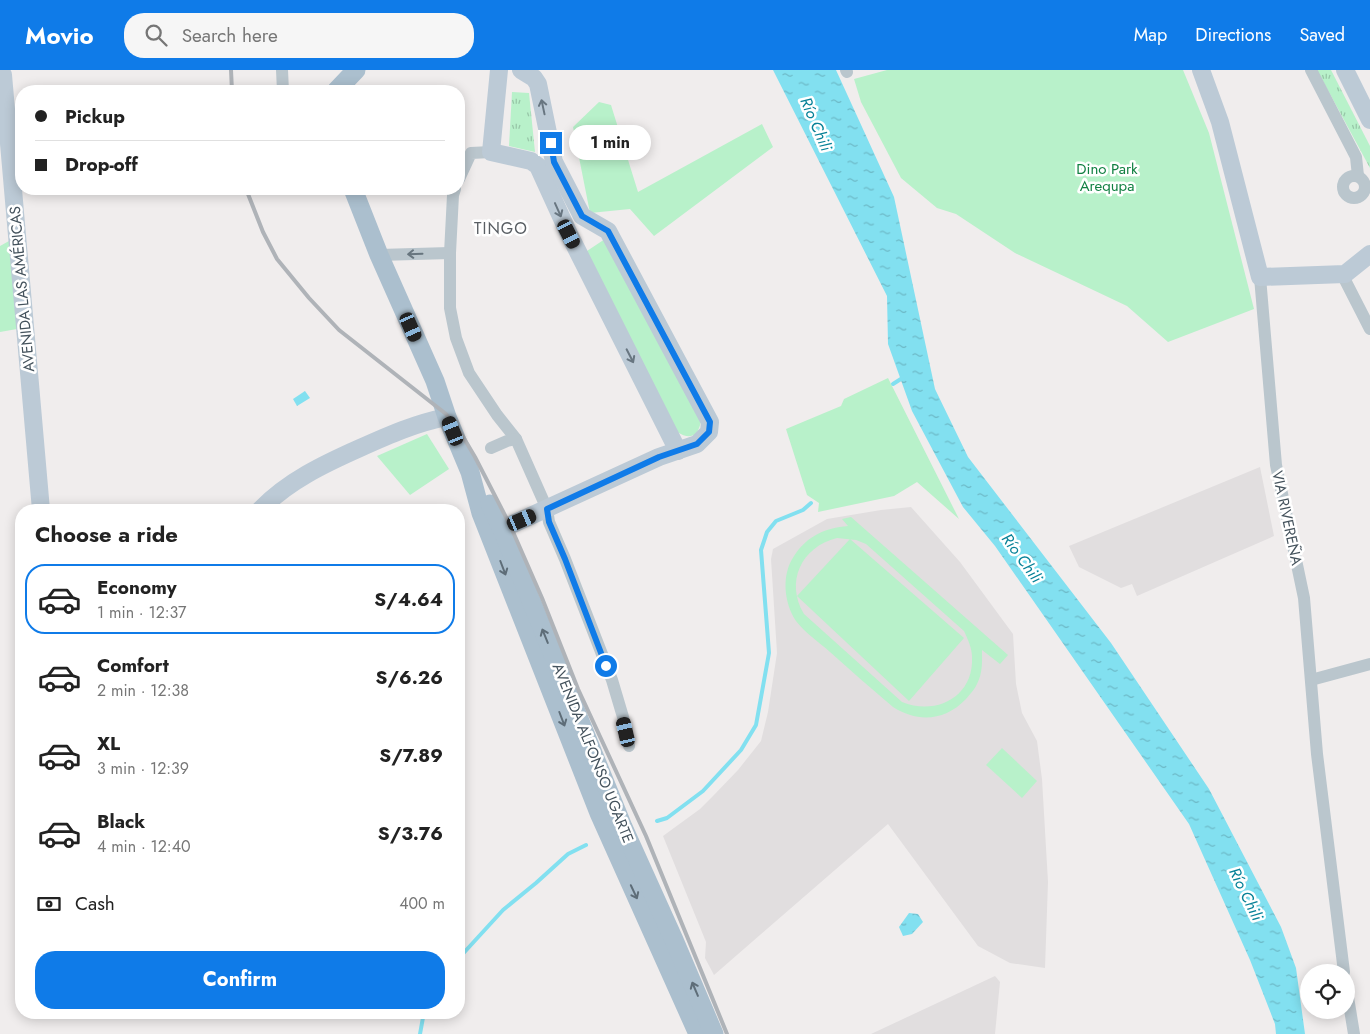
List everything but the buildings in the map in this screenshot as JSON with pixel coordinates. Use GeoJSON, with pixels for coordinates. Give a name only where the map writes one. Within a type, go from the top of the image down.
{"type":"FeatureCollection","features":[{"type":"Feature","properties":{"kind":"main road"},"geometry":{"type":"LineString","coordinates":[[342,85],[356,70]]}},
{"type":"Feature","properties":{"kind":"main road","name":"AVENIDA ALFONSO UGARTE"},"geometry":{"type":"LineString","coordinates":[[355,195],[379,255],[434,381],[470,472],[481,513],[496,531],[698,1034]]}},
{"type":"Feature","properties":{"kind":"main road","name":"AVENIDA ALFONSO UGARTE"},"geometry":{"type":"LineString","coordinates":[[618,837],[678,947],[714,1034]]}},
{"type":"Feature","properties":{"kind":"street","name":"AVENIDA LAS AMÉRICAS"},"geometry":{"type":"LineString","coordinates":[[0,70],[3,75],[40,504]]}},
{"type":"Feature","properties":{"kind":"street"},"geometry":{"type":"LineString","coordinates":[[282,70],[283,85]]}},
{"type":"Feature","properties":{"kind":"street"},"geometry":{"type":"LineString","coordinates":[[490,152],[499,70]]}},
{"type":"Feature","properties":{"kind":"street"},"geometry":{"type":"LineString","coordinates":[[521,70],[534,78],[538,84],[546,164],[569,234],[678,451]]}},
{"type":"Feature","properties":{"kind":"street","name":"VIA RIVEREÑA"},"geometry":{"type":"LineString","coordinates":[[1201,70],[1220,122],[1260,277],[1276,465],[1304,598],[1317,754],[1343,964]]}},
{"type":"Feature","properties":{"kind":"street"},"geometry":{"type":"LineString","coordinates":[[1311,70],[1356,157],[1358,176]]}},
{"type":"Feature","properties":{"kind":"street"},"geometry":{"type":"LineString","coordinates":[[1345,70],[1370,120]]}},
{"type":"Feature","properties":{"kind":"street"},"geometry":{"type":"LineString","coordinates":[[465,166],[471,153],[490,152],[546,164],[582,216],[608,231],[704,402],[710,422],[709,432],[697,444],[659,457],[496,531]]}},
{"type":"Feature","properties":{"kind":"street"},"geometry":{"type":"LineString","coordinates":[[453,195],[450,308],[456,338],[469,372],[496,415],[516,439],[547,509],[549,522],[612,680],[630,746]]}},
{"type":"Feature","properties":{"kind":"street"},"geometry":{"type":"LineString","coordinates":[[569,234],[589,220]]}},
{"type":"Feature","properties":{"kind":"street"},"geometry":{"type":"LineString","coordinates":[[379,255],[450,253]]}},
{"type":"Feature","properties":{"kind":"street"},"geometry":{"type":"LineString","coordinates":[[1260,277],[1345,274],[1370,254]]}},
{"type":"Feature","properties":{"kind":"street"},"geometry":{"type":"LineString","coordinates":[[1345,274],[1345,280],[1370,330]]}},
{"type":"Feature","properties":{"kind":"street"},"geometry":{"type":"LineString","coordinates":[[266,504],[313,469],[406,428],[447,417]]}},
{"type":"Feature","properties":{"kind":"street"},"geometry":{"type":"LineString","coordinates":[[490,448],[516,439]]}},
{"type":"Feature","properties":{"kind":"street"},"geometry":{"type":"LineString","coordinates":[[1311,680],[1370,664]]}},
{"type":"Feature","properties":{"kind":"street"},"geometry":{"type":"LineString","coordinates":[[1352,1019],[1354,1034]]}},
{"type":"Feature","properties":{"kind":"shaded area"},"geometry":{"type":"Polygon","coordinates":[[[1260,467],[1274,536],[1137,596],[1132,584],[1121,588],[1079,567],[1069,546],[1260,467]]]}},
{"type":"Feature","properties":{"kind":"shaded area"},"geometry":{"type":"Polygon","coordinates":[[[911,507],[960,562],[1013,634],[1016,684],[1022,713],[1037,741],[1042,779],[1048,882],[1045,968],[1010,963],[978,946],[888,824],[714,975],[705,958],[706,942],[663,836],[700,809],[738,770],[761,741],[768,712],[777,653],[771,559],[773,549],[827,519],[911,507]]]}},
{"type":"Feature","properties":{"kind":"shaded area"},"geometry":{"type":"Polygon","coordinates":[[[995,976],[1000,982],[995,1034],[871,1034],[995,976]]]}},
{"type":"Feature","properties":{"kind":"green space","name":"Dino Park Arequpa"},"geometry":{"type":"Polygon","coordinates":[[[887,70],[1183,70],[1209,133],[1254,309],[1168,342],[1127,306],[1015,253],[956,214],[937,208],[901,178],[861,102],[854,79],[887,70]]]}},
{"type":"Feature","properties":{"kind":"green space"},"geometry":{"type":"Polygon","coordinates":[[[1317,70],[1331,70],[1370,146],[1370,168],[1317,70]]]}},
{"type":"Feature","properties":{"kind":"green space"},"geometry":{"type":"Polygon","coordinates":[[[512,92],[529,93],[535,152],[509,146],[512,92]]]}},
{"type":"Feature","properties":{"kind":"green space"},"geometry":{"type":"Polygon","coordinates":[[[599,102],[611,105],[638,192],[762,124],[773,147],[654,236],[630,209],[590,213],[573,127],[599,102]]]}},
{"type":"Feature","properties":{"kind":"green space"},"geometry":{"type":"Polygon","coordinates":[[[605,239],[701,421],[698,431],[693,436],[686,436],[677,432],[584,253],[605,239]]]}},
{"type":"Feature","properties":{"kind":"green space"},"geometry":{"type":"Polygon","coordinates":[[[9,241],[17,329],[0,332],[0,246],[9,241]]]}},
{"type":"Feature","properties":{"kind":"green space"},"geometry":{"type":"Polygon","coordinates":[[[888,378],[959,519],[917,482],[894,496],[818,512],[819,503],[807,495],[786,429],[841,406],[844,399],[888,378]]]}},
{"type":"Feature","properties":{"kind":"green space"},"geometry":{"type":"Polygon","coordinates":[[[427,434],[449,469],[410,495],[377,456],[427,434]]]}},
{"type":"Feature","properties":{"kind":"green space"},"geometry":{"type":"Polygon","coordinates":[[[851,517],[1008,655],[1000,664],[982,650],[981,671],[976,686],[966,699],[949,712],[931,717],[922,717],[912,716],[893,707],[808,633],[792,614],[787,598],[786,580],[787,572],[794,556],[805,543],[817,534],[848,526],[842,519],[851,517]],[[837,538],[814,549],[806,558],[800,567],[796,590],[798,602],[804,614],[902,702],[915,706],[928,706],[951,700],[960,693],[967,683],[971,671],[972,657],[970,644],[964,631],[866,544],[856,540],[837,538]]]}},
{"type":"Feature","properties":{"kind":"green space"},"geometry":{"type":"Polygon","coordinates":[[[850,539],[964,638],[909,701],[797,596],[850,539]]]}},
{"type":"Feature","properties":{"kind":"green space"},"geometry":{"type":"Polygon","coordinates":[[[1002,748],[1037,781],[1022,798],[986,765],[1002,748]]]}},
{"type":"Feature","properties":{"kind":"water","name":"Río Chili"},"geometry":{"type":"Polygon","coordinates":[[[773,70],[836,70],[894,197],[935,389],[968,457],[1111,643],[1209,789],[1281,927],[1296,968],[1300,997],[1300,1019],[1303,1019],[1305,1034],[1276,1034],[1275,1024],[1250,960],[1189,824],[995,546],[963,507],[912,411],[888,344],[887,296],[773,70]]]}},
{"type":"Feature","properties":{"kind":"water"},"geometry":{"type":"Polygon","coordinates":[[[305,391],[310,398],[297,406],[293,399],[305,391]]]}},
{"type":"Feature","properties":{"kind":"water"},"geometry":{"type":"Polygon","coordinates":[[[909,913],[918,914],[923,922],[912,934],[903,936],[899,927],[909,913]]]}},
{"type":"Feature","properties":{"kind":"waterway"},"geometry":{"type":"LineString","coordinates":[[893,384],[904,377]]}},
{"type":"Feature","properties":{"kind":"waterway"},"geometry":{"type":"LineString","coordinates":[[657,821],[667,818],[703,791],[741,750],[756,725],[769,653],[761,550],[767,532],[776,521],[803,510],[811,503]]}},
{"type":"Feature","properties":{"kind":"waterway"},"geometry":{"type":"LineString","coordinates":[[465,951],[503,910],[568,854],[586,845]]}},
{"type":"Feature","properties":{"kind":"waterway"},"geometry":{"type":"LineString","coordinates":[[420,1034],[423,1019]]}},
{"type":"Feature","properties":{"kind":"railway"},"geometry":{"type":"LineString","coordinates":[[231,70],[232,85]]}},
{"type":"Feature","properties":{"kind":"railway"},"geometry":{"type":"LineString","coordinates":[[248,195],[263,232],[277,259],[309,298],[339,330],[446,414],[462,435],[475,457],[510,525],[542,598],[578,689],[646,836],[727,1034]]}},
{"type":"Feature","properties":{"kind":"district","name":"TINGO"},"geometry":{"type":"Point","coordinates":[501,228]}},
{"type":"Feature","properties":{"kind":"route"},"geometry":{"type":"LineString","coordinates":[[551,143],[554,162],[582,216],[608,231],[710,422],[709,432],[697,444],[659,457],[547,509],[549,522],[606,666]]}}]}
